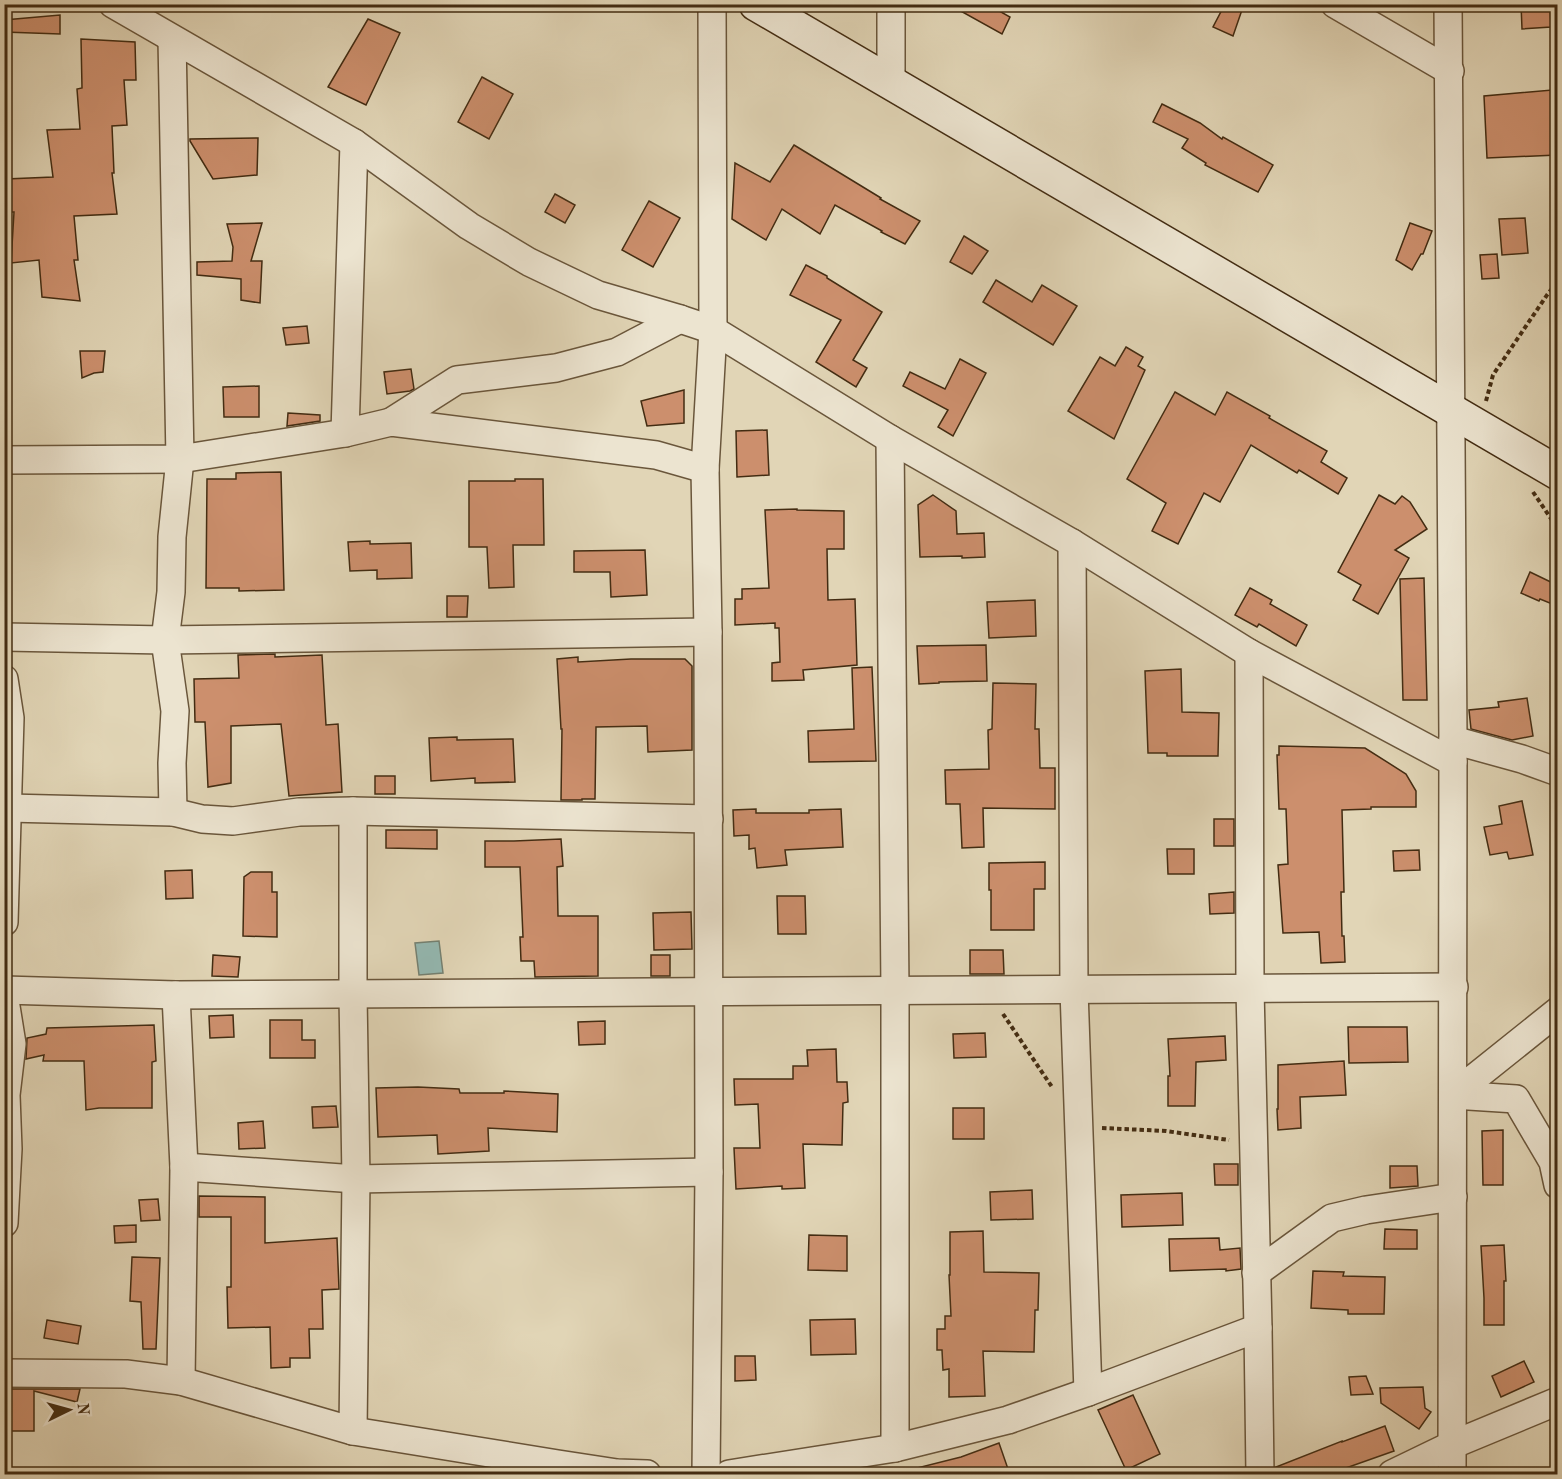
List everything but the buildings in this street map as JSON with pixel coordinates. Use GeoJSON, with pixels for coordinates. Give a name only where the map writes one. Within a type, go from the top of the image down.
{"type":"FeatureCollection","features":[{"type":"Feature","properties":{"kind":"street"},"geometry":{"type":"LineString","coordinates":[[113,4],[354,143],[469,226],[529,262],[598,295],[713,330],[890,439],[1072,543],[1250,652],[1453,751],[1522,759],[1557,772]]}},
{"type":"Feature","properties":{"kind":"street"},"geometry":{"type":"LineString","coordinates":[[706,1474],[709,993],[705,470],[713,330],[712,4]]}},
{"type":"Feature","properties":{"kind":"street"},"geometry":{"type":"LineString","coordinates":[[756,4],[1557,473]]}},
{"type":"Feature","properties":{"kind":"street"},"geometry":{"type":"LineString","coordinates":[[891,4],[891,83]]}},
{"type":"Feature","properties":{"kind":"street"},"geometry":{"type":"LineString","coordinates":[[1335,4],[1450,70]]}},
{"type":"Feature","properties":{"kind":"street"},"geometry":{"type":"LineString","coordinates":[[1448,4],[1465,420],[1453,751],[1452,1474]]}},
{"type":"Feature","properties":{"kind":"street"},"geometry":{"type":"LineString","coordinates":[[172,39],[180,459],[172,537],[171,592],[165,640],[175,711],[172,763],[173,812]]}},
{"type":"Feature","properties":{"kind":"street"},"geometry":{"type":"LineString","coordinates":[[345,433],[354,143]]}},
{"type":"Feature","properties":{"kind":"street"},"geometry":{"type":"LineString","coordinates":[[4,460],[180,459],[345,433],[391,422],[458,380],[556,368],[617,352],[680,319]]}},
{"type":"Feature","properties":{"kind":"street"},"geometry":{"type":"LineString","coordinates":[[391,422],[656,455],[705,470]]}},
{"type":"Feature","properties":{"kind":"street"},"geometry":{"type":"LineString","coordinates":[[890,439],[895,991],[895,1448]]}},
{"type":"Feature","properties":{"kind":"street"},"geometry":{"type":"LineString","coordinates":[[1072,543],[1074,990],[1088,1392]]}},
{"type":"Feature","properties":{"kind":"street"},"geometry":{"type":"LineString","coordinates":[[4,637],[165,640],[708,632]]}},
{"type":"Feature","properties":{"kind":"street"},"geometry":{"type":"LineString","coordinates":[[1250,652],[1250,988],[1260,1474]]}},
{"type":"Feature","properties":{"kind":"street"},"geometry":{"type":"LineString","coordinates":[[4,679],[10,718],[4,922]]}},
{"type":"Feature","properties":{"kind":"street"},"geometry":{"type":"LineString","coordinates":[[8,808],[173,812],[201,819],[233,821],[299,812],[353,811],[708,819]]}},
{"type":"Feature","properties":{"kind":"street"},"geometry":{"type":"LineString","coordinates":[[353,811],[356,1179],[353,1431]]}},
{"type":"Feature","properties":{"kind":"street"},"geometry":{"type":"LineString","coordinates":[[4,1223],[9,1149],[6,1095],[12,1044],[4,992],[353,995],[1454,987]]}},
{"type":"Feature","properties":{"kind":"street"},"geometry":{"type":"LineString","coordinates":[[176,995],[184,1167],[181,1381]]}},
{"type":"Feature","properties":{"kind":"street"},"geometry":{"type":"LineString","coordinates":[[1454,1095],[1557,1011]]}},
{"type":"Feature","properties":{"kind":"street"},"geometry":{"type":"LineString","coordinates":[[1454,1095],[1516,1099],[1553,1162],[1557,1185]]}},
{"type":"Feature","properties":{"kind":"street"},"geometry":{"type":"LineString","coordinates":[[184,1167],[356,1179],[709,1172]]}},
{"type":"Feature","properties":{"kind":"street"},"geometry":{"type":"LineString","coordinates":[[1256,1273],[1332,1218],[1366,1210],[1453,1197]]}},
{"type":"Feature","properties":{"kind":"street"},"geometry":{"type":"LineString","coordinates":[[729,1474],[895,1448],[1008,1420],[1258,1328]]}},
{"type":"Feature","properties":{"kind":"street"},"geometry":{"type":"LineString","coordinates":[[4,1372],[126,1374],[181,1381],[353,1431],[617,1473],[646,1474]]}},
{"type":"Feature","properties":{"kind":"street"},"geometry":{"type":"LineString","coordinates":[[1392,1474],[1557,1401]]}},
{"type":"Feature","properties":{"kind":"path"},"geometry":{"type":"LineString","coordinates":[[1465,420],[1557,281]]}},
{"type":"Feature","properties":{"kind":"water"},"geometry":{"type":"Polygon","coordinates":[[[439,941],[443,973],[419,975],[415,943],[439,941]]]}}]}
